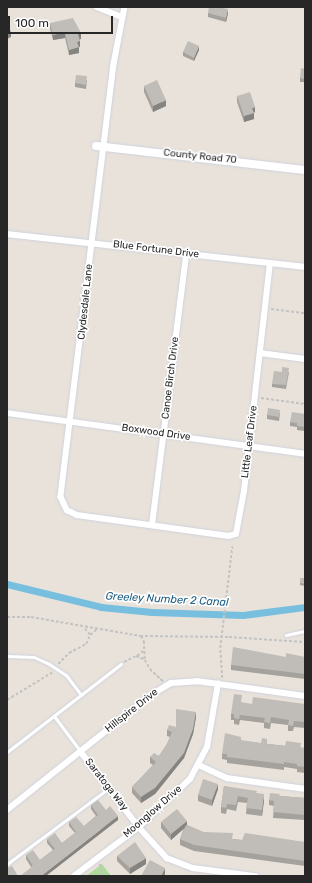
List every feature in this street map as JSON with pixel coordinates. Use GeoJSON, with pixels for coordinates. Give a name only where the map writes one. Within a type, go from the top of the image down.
{"type":"FeatureCollection","features":[{"type":"Feature","properties":{"kind":"street"},"geometry":{"type":"LineString","coordinates":[[97,7],[122,17]]}},
{"type":"Feature","properties":{"kind":"street","name":"Clydesdale Lane"},"geometry":{"type":"LineString","coordinates":[[125,7],[122,17],[106,147],[92,242],[61,497],[67,510],[77,515],[152,525]]}},
{"type":"Feature","properties":{"kind":"street","name":"County Road 70"},"geometry":{"type":"LineString","coordinates":[[96,146],[305,170]]}},
{"type":"Feature","properties":{"kind":"street","name":"Blue Fortune Drive"},"geometry":{"type":"LineString","coordinates":[[7,234],[92,242],[305,267]]}},
{"type":"Feature","properties":{"kind":"street","name":"Canoe Birch Drive"},"geometry":{"type":"LineString","coordinates":[[152,525],[186,254]]}},
{"type":"Feature","properties":{"kind":"street","name":"Little Leaf Drive"},"geometry":{"type":"LineString","coordinates":[[152,525],[229,536],[236,534],[249,446],[270,263]]}},
{"type":"Feature","properties":{"kind":"street"},"geometry":{"type":"LineString","coordinates":[[260,353],[305,360]]}},
{"type":"Feature","properties":{"kind":"street","name":"Boxwood Drive"},"geometry":{"type":"LineString","coordinates":[[7,413],[305,454]]}},
{"type":"Feature","properties":{"kind":"street","name":"Hillspire Drive"},"geometry":{"type":"LineString","coordinates":[[7,810],[161,687],[184,681],[218,684],[305,696]]}},
{"type":"Feature","properties":{"kind":"street","name":"Moonglow Drive"},"geometry":{"type":"LineString","coordinates":[[74,876],[139,827],[180,791],[199,765],[211,731],[218,684]]}},
{"type":"Feature","properties":{"kind":"street","name":"Saratoga Way"},"geometry":{"type":"LineString","coordinates":[[81,752],[157,849],[172,861],[193,868],[255,876]]}},
{"type":"Feature","properties":{"kind":"street"},"geometry":{"type":"LineString","coordinates":[[199,765],[227,778],[305,789]]}},
{"type":"Feature","properties":{"kind":"lane"},"geometry":{"type":"LineString","coordinates":[[286,635],[305,631]]}},
{"type":"Feature","properties":{"kind":"lane"},"geometry":{"type":"LineString","coordinates":[[7,656],[34,657],[50,664],[66,675],[81,695]]}},
{"type":"Feature","properties":{"kind":"lane"},"geometry":{"type":"LineString","coordinates":[[7,752],[121,664]]}},
{"type":"Feature","properties":{"kind":"lane"},"geometry":{"type":"LineString","coordinates":[[54,716],[81,752]]}},
{"type":"Feature","properties":{"kind":"lane"},"geometry":{"type":"LineString","coordinates":[[7,864],[109,788]]}},
{"type":"Feature","properties":{"kind":"path"},"geometry":{"type":"LineString","coordinates":[[271,308],[305,313]]}},
{"type":"Feature","properties":{"kind":"path"},"geometry":{"type":"LineString","coordinates":[[260,398],[305,404]]}},
{"type":"Feature","properties":{"kind":"path"},"geometry":{"type":"LineString","coordinates":[[222,678],[221,635],[232,547]]}},
{"type":"Feature","properties":{"kind":"path"},"geometry":{"type":"LineString","coordinates":[[7,617],[31,617],[97,630],[140,636],[221,635],[305,642]]}},
{"type":"Feature","properties":{"kind":"path"},"geometry":{"type":"LineString","coordinates":[[90,635],[97,630]]}},
{"type":"Feature","properties":{"kind":"path"},"geometry":{"type":"LineString","coordinates":[[140,636],[144,641]]}},
{"type":"Feature","properties":{"kind":"path"},"geometry":{"type":"LineString","coordinates":[[149,636],[144,641],[143,651],[145,660],[158,678],[163,681]]}},
{"type":"Feature","properties":{"kind":"path"},"geometry":{"type":"LineString","coordinates":[[121,664],[143,651]]}},
{"type":"Feature","properties":{"kind":"path"},"geometry":{"type":"LineString","coordinates":[[136,656],[145,660]]}},
{"type":"Feature","properties":{"kind":"path"},"geometry":{"type":"LineString","coordinates":[[96,858],[103,876]]}},
{"type":"Feature","properties":{"kind":"green space"},"geometry":{"type":"Polygon","coordinates":[[[102,864],[111,876],[86,876],[102,864]]]}},
{"type":"Feature","properties":{"kind":"building"},"geometry":{"type":"Polygon","coordinates":[[[209,7],[228,9],[226,18],[208,13],[209,7]]]}},
{"type":"Feature","properties":{"kind":"building"},"geometry":{"type":"Polygon","coordinates":[[[73,18],[81,33],[78,34],[80,41],[77,42],[79,47],[69,50],[65,32],[53,35],[50,23],[73,18]]]}},
{"type":"Feature","properties":{"kind":"building"},"geometry":{"type":"Polygon","coordinates":[[[7,25],[11,31],[7,34],[7,25]]]}},
{"type":"Feature","properties":{"kind":"building"},"geometry":{"type":"Polygon","coordinates":[[[188,41],[199,46],[194,58],[183,52],[188,41]]]}},
{"type":"Feature","properties":{"kind":"building"},"geometry":{"type":"Polygon","coordinates":[[[301,68],[305,69],[305,79],[300,78],[301,68]]]}},
{"type":"Feature","properties":{"kind":"building"},"geometry":{"type":"Polygon","coordinates":[[[76,75],[87,76],[86,85],[75,83],[76,75]]]}},
{"type":"Feature","properties":{"kind":"building"},"geometry":{"type":"Polygon","coordinates":[[[157,80],[166,100],[153,106],[144,86],[157,80]]]}},
{"type":"Feature","properties":{"kind":"building"},"geometry":{"type":"Polygon","coordinates":[[[250,92],[255,107],[252,108],[254,113],[244,116],[237,96],[250,92]]]}},
{"type":"Feature","properties":{"kind":"building"},"geometry":{"type":"Polygon","coordinates":[[[282,367],[289,368],[286,385],[272,384],[274,371],[282,372],[282,367]]]}},
{"type":"Feature","properties":{"kind":"building"},"geometry":{"type":"Polygon","coordinates":[[[268,408],[280,410],[279,417],[267,415],[268,408]]]}},
{"type":"Feature","properties":{"kind":"building"},"geometry":{"type":"Polygon","coordinates":[[[292,412],[305,414],[304,427],[297,426],[297,423],[290,422],[292,412]]]}},
{"type":"Feature","properties":{"kind":"building"},"geometry":{"type":"Polygon","coordinates":[[[300,578],[305,578],[305,584],[300,583],[300,578]]]}},
{"type":"Feature","properties":{"kind":"building"},"geometry":{"type":"Polygon","coordinates":[[[233,647],[286,657],[286,653],[305,657],[305,674],[231,665],[233,647]]]}},
{"type":"Feature","properties":{"kind":"building"},"geometry":{"type":"Polygon","coordinates":[[[234,694],[242,695],[241,702],[252,704],[253,697],[305,704],[305,722],[294,721],[293,726],[288,725],[289,720],[271,717],[270,723],[264,722],[265,718],[240,715],[239,719],[234,718],[234,714],[231,714],[234,694]]]}},
{"type":"Feature","properties":{"kind":"building"},"geometry":{"type":"Polygon","coordinates":[[[176,709],[196,712],[193,729],[184,753],[155,788],[141,797],[132,787],[156,762],[150,757],[154,753],[159,756],[167,744],[172,732],[167,730],[169,725],[176,727],[176,709]]]}},
{"type":"Feature","properties":{"kind":"building"},"geometry":{"type":"Polygon","coordinates":[[[225,733],[241,737],[241,740],[261,743],[262,738],[267,739],[267,744],[285,746],[286,741],[301,743],[300,748],[305,748],[305,767],[284,762],[284,764],[227,757],[227,754],[222,754],[225,733]]]}},
{"type":"Feature","properties":{"kind":"building"},"geometry":{"type":"Polygon","coordinates":[[[203,779],[218,784],[212,800],[198,795],[203,779]]]}},
{"type":"Feature","properties":{"kind":"building"},"geometry":{"type":"Polygon","coordinates":[[[224,786],[257,791],[256,793],[264,794],[262,810],[246,808],[248,798],[238,796],[236,805],[227,804],[226,808],[221,807],[224,786]]]}},
{"type":"Feature","properties":{"kind":"building"},"geometry":{"type":"Polygon","coordinates":[[[270,793],[280,794],[279,796],[305,798],[305,815],[273,812],[274,801],[269,800],[270,793]]]}},
{"type":"Feature","properties":{"kind":"building"},"geometry":{"type":"Polygon","coordinates":[[[98,800],[106,810],[110,806],[118,816],[41,876],[20,876],[33,866],[26,855],[33,850],[40,860],[55,849],[47,839],[55,833],[62,843],[76,832],[69,822],[76,817],[84,826],[98,815],[91,805],[98,800]]]}},
{"type":"Feature","properties":{"kind":"building"},"geometry":{"type":"Polygon","coordinates":[[[177,809],[187,821],[171,834],[161,822],[177,809]]]}},
{"type":"Feature","properties":{"kind":"building"},"geometry":{"type":"Polygon","coordinates":[[[186,825],[203,832],[233,833],[232,839],[242,840],[245,833],[305,842],[305,861],[194,845],[180,839],[186,825]]]}},
{"type":"Feature","properties":{"kind":"building"},"geometry":{"type":"Polygon","coordinates":[[[135,842],[146,858],[130,868],[117,856],[135,842]]]}},
{"type":"Feature","properties":{"kind":"building"},"geometry":{"type":"Polygon","coordinates":[[[150,860],[165,868],[161,876],[141,876],[150,860]]]}},
{"type":"Feature","properties":{"kind":"building"},"geometry":{"type":"Polygon","coordinates":[[[12,866],[18,876],[7,876],[7,868],[12,866]]]}},
{"type":"Feature","properties":{"kind":"waterway","name":"Greeley Number 2 Canal"},"geometry":{"type":"LineString","coordinates":[[7,584],[101,607],[152,612],[243,615],[305,607]]}}]}
